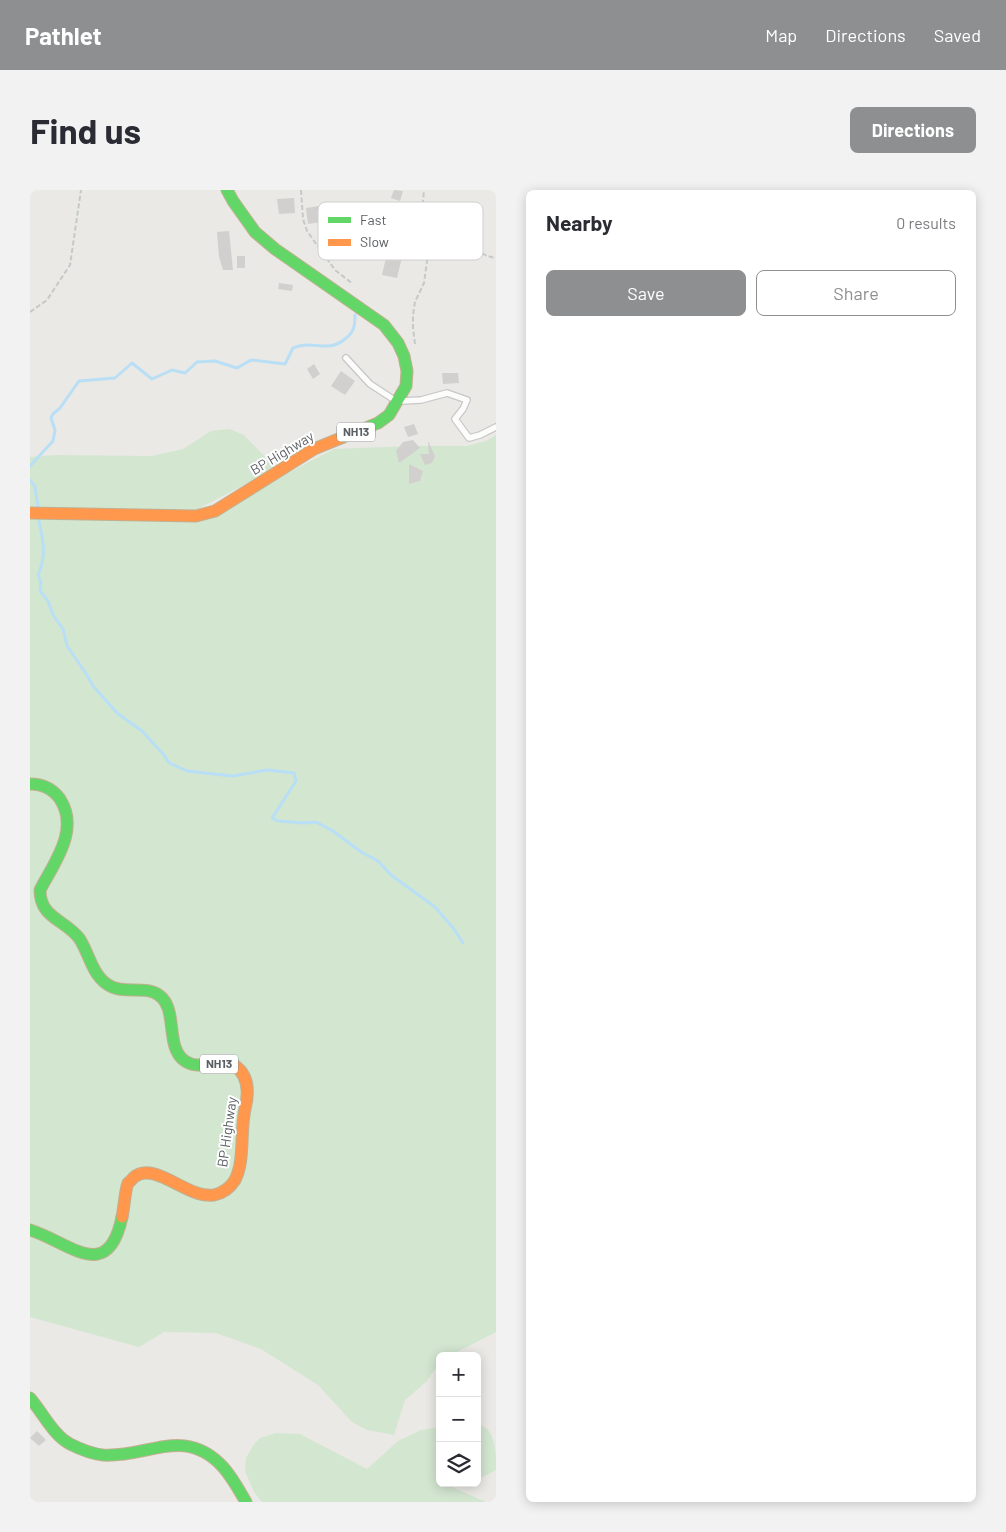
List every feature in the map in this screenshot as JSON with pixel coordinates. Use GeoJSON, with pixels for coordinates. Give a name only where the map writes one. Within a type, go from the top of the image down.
{"type":"FeatureCollection","features":[{"type":"Feature","properties":{"kind":"highway","name":"BP Highway"},"geometry":{"type":"LineString","coordinates":[[30,513],[196,516],[215,511],[273,477],[314,449],[378,423],[389,415],[398,402],[406,386],[407,371],[404,356],[391,333],[384,325],[275,249],[255,232],[227,190]]}},
{"type":"Feature","properties":{"kind":"highway","name":"BP Highway"},"geometry":{"type":"LineString","coordinates":[[30,784],[47,786],[62,801],[66,811],[67,827],[65,841],[40,890],[40,903],[46,911],[77,936],[98,976],[104,982],[119,990],[152,992],[162,996],[167,1008],[175,1047],[182,1058],[188,1063],[196,1064],[233,1064],[244,1075],[248,1090],[242,1120],[239,1168],[234,1181],[227,1190],[213,1196],[196,1195],[154,1172],[139,1172],[132,1176],[128,1183],[117,1237],[109,1249],[98,1256],[88,1256],[39,1232],[30,1230]]}},
{"type":"Feature","properties":{"kind":"highway"},"geometry":{"type":"LineString","coordinates":[[30,1398],[68,1443],[97,1454],[126,1454],[168,1444],[183,1444],[203,1451],[212,1457],[232,1477],[246,1502]]}},
{"type":"Feature","properties":{"kind":"lane"},"geometry":{"type":"LineString","coordinates":[[346,358],[370,384],[398,402],[421,400],[447,393],[467,400],[463,410],[455,419],[469,438],[496,427]]}},
{"type":"Feature","properties":{"kind":"path"},"geometry":{"type":"LineString","coordinates":[[30,312],[47,300],[70,265],[81,190]]}},
{"type":"Feature","properties":{"kind":"path"},"geometry":{"type":"LineString","coordinates":[[301,190],[303,219],[307,230],[318,245]]}},
{"type":"Feature","properties":{"kind":"path"},"geometry":{"type":"LineString","coordinates":[[483,254],[496,258]]}},
{"type":"Feature","properties":{"kind":"path"},"geometry":{"type":"LineString","coordinates":[[329,260],[336,270],[359,289]]}},
{"type":"Feature","properties":{"kind":"path"},"geometry":{"type":"LineString","coordinates":[[416,349],[412,328],[413,315],[415,302],[424,283],[427,260]]}},
{"type":"Feature","properties":{"kind":"green space"},"geometry":{"type":"Polygon","coordinates":[[[229,429],[244,435],[276,468],[194,511],[30,510],[30,457],[55,455],[152,456],[183,449],[211,431],[229,429]]]}},
{"type":"Feature","properties":{"kind":"green space"},"geometry":{"type":"Polygon","coordinates":[[[496,435],[496,1332],[457,1352],[436,1352],[436,1368],[426,1382],[405,1400],[394,1435],[367,1430],[352,1422],[318,1385],[261,1349],[216,1333],[164,1332],[139,1347],[30,1317],[30,518],[198,520],[334,449],[467,446],[486,441],[496,435]]]}},
{"type":"Feature","properties":{"kind":"green space"},"geometry":{"type":"Polygon","coordinates":[[[481,1426],[488,1430],[494,1442],[496,1470],[481,1478],[481,1426]]]}},
{"type":"Feature","properties":{"kind":"green space"},"geometry":{"type":"Polygon","coordinates":[[[436,1428],[436,1487],[454,1487],[486,1502],[262,1502],[254,1492],[245,1471],[246,1458],[254,1444],[260,1438],[276,1433],[300,1434],[367,1469],[398,1441],[421,1430],[436,1428]]]}},
{"type":"Feature","properties":{"kind":"building"},"geometry":{"type":"Polygon","coordinates":[[[394,190],[403,191],[400,201],[391,198],[394,190]]]}},
{"type":"Feature","properties":{"kind":"building"},"geometry":{"type":"Polygon","coordinates":[[[294,198],[295,213],[279,214],[277,199],[294,198]]]}},
{"type":"Feature","properties":{"kind":"building"},"geometry":{"type":"Polygon","coordinates":[[[318,206],[318,223],[308,224],[306,208],[318,206]]]}},
{"type":"Feature","properties":{"kind":"building"},"geometry":{"type":"Polygon","coordinates":[[[229,231],[233,270],[223,270],[219,257],[217,232],[229,231]]]}},
{"type":"Feature","properties":{"kind":"building"},"geometry":{"type":"Polygon","coordinates":[[[237,256],[245,256],[245,268],[237,268],[237,256]]]}},
{"type":"Feature","properties":{"kind":"building"},"geometry":{"type":"Polygon","coordinates":[[[385,260],[401,260],[397,278],[382,275],[385,260]]]}},
{"type":"Feature","properties":{"kind":"building"},"geometry":{"type":"Polygon","coordinates":[[[279,283],[293,285],[292,291],[278,289],[279,283]]]}},
{"type":"Feature","properties":{"kind":"building"},"geometry":{"type":"Polygon","coordinates":[[[314,364],[320,374],[313,379],[307,369],[314,364]]]}},
{"type":"Feature","properties":{"kind":"building"},"geometry":{"type":"Polygon","coordinates":[[[341,371],[355,381],[345,395],[331,386],[341,371]]]}},
{"type":"Feature","properties":{"kind":"building"},"geometry":{"type":"Polygon","coordinates":[[[442,373],[458,373],[459,383],[443,384],[442,373]]]}},
{"type":"Feature","properties":{"kind":"building"},"geometry":{"type":"Polygon","coordinates":[[[414,424],[418,434],[408,437],[404,427],[414,424]]]}},
{"type":"Feature","properties":{"kind":"building"},"geometry":{"type":"Polygon","coordinates":[[[413,440],[420,448],[399,463],[396,451],[403,442],[413,440]]]}},
{"type":"Feature","properties":{"kind":"building"},"geometry":{"type":"Polygon","coordinates":[[[428,441],[435,456],[432,463],[425,465],[420,454],[429,454],[428,441]]]}},
{"type":"Feature","properties":{"kind":"building"},"geometry":{"type":"Polygon","coordinates":[[[409,464],[423,471],[420,481],[409,484],[409,464]]]}},
{"type":"Feature","properties":{"kind":"building"},"geometry":{"type":"Polygon","coordinates":[[[37,1431],[46,1440],[39,1446],[30,1438],[37,1431]]]}},
{"type":"Feature","properties":{"kind":"waterway"},"geometry":{"type":"LineString","coordinates":[[30,466],[53,441],[55,430],[51,418],[79,381],[115,378],[132,363],[152,379],[172,370],[185,373],[197,362],[215,361],[237,368],[251,360],[285,364],[293,348],[307,345],[332,345],[345,339],[353,328],[355,315]]}},
{"type":"Feature","properties":{"kind":"waterway"},"geometry":{"type":"LineString","coordinates":[[30,480],[35,487],[38,507]]}},
{"type":"Feature","properties":{"kind":"waterway"},"geometry":{"type":"LineString","coordinates":[[39,521],[43,548],[43,561],[38,575],[41,583],[40,591],[48,601],[53,615],[63,629],[67,646],[93,686],[117,713],[142,731],[169,763],[187,771],[233,776],[267,770],[294,773],[296,781],[272,818],[278,821],[316,822],[333,831],[361,852],[378,861],[391,875],[435,907],[463,943]]}},
{"type":"Feature","properties":{"kind":"traffic: fast"},"geometry":{"type":"LineString","coordinates":[[227,190],[255,232],[275,249],[384,325],[398,343],[404,356],[407,371],[406,386],[389,415],[378,423],[341,438]]}},
{"type":"Feature","properties":{"kind":"traffic: fast"},"geometry":{"type":"LineString","coordinates":[[30,784],[47,788],[57,795],[65,811],[67,822],[63,846],[40,890],[44,907],[79,938],[96,972],[105,983],[118,989],[143,990],[160,996],[169,1010],[175,1047],[185,1061],[196,1065],[222,1063],[234,1065]]}},
{"type":"Feature","properties":{"kind":"traffic: fast"},"geometry":{"type":"LineString","coordinates":[[30,1230],[85,1254],[97,1254],[107,1249],[116,1238],[122,1217]]}},
{"type":"Feature","properties":{"kind":"traffic: fast"},"geometry":{"type":"LineString","coordinates":[[30,1398],[58,1435],[70,1444],[90,1452],[103,1455],[119,1455],[165,1446],[194,1448],[208,1455],[223,1467],[246,1502]]}},
{"type":"Feature","properties":{"kind":"traffic: slow"},"geometry":{"type":"LineString","coordinates":[[30,513],[196,516],[215,511],[314,449],[341,438]]}},
{"type":"Feature","properties":{"kind":"traffic: slow"},"geometry":{"type":"LineString","coordinates":[[122,1217],[128,1183],[141,1173],[151,1173],[160,1176],[203,1195],[220,1193],[229,1188],[233,1183],[240,1164],[247,1091],[243,1074],[234,1065]]}}]}
